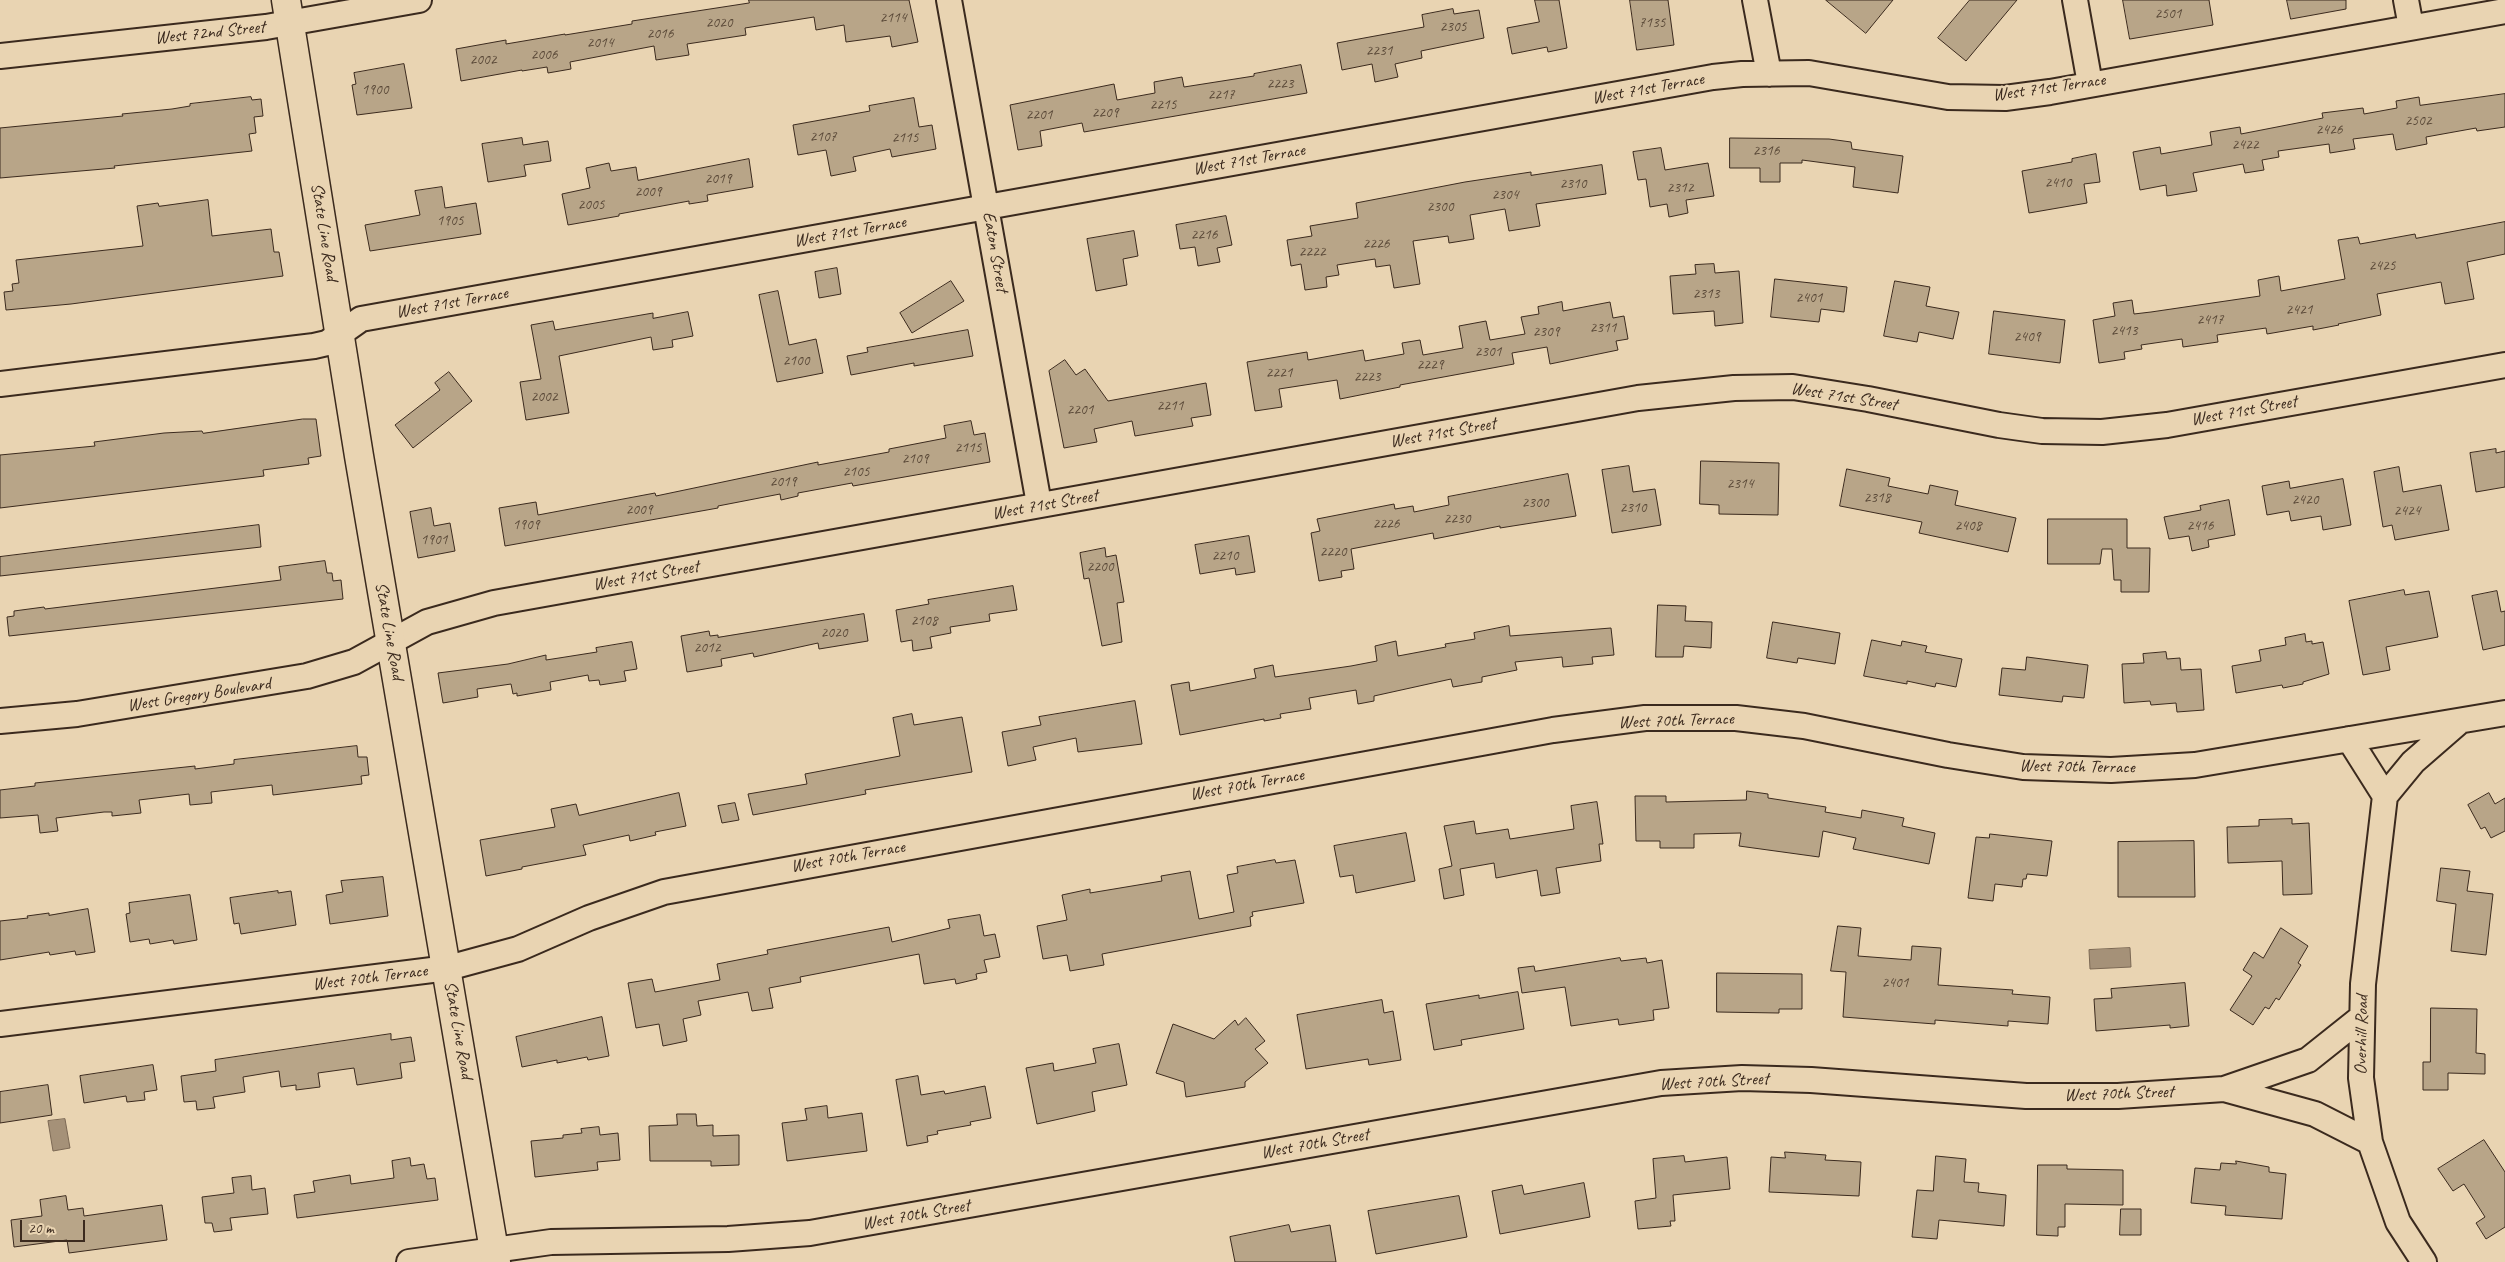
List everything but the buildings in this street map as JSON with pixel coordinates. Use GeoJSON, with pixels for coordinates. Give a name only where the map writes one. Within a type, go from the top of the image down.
{"type":"FeatureCollection","features":[{"type":"Feature","properties":{"kind":"main road","name":"State Line Road"},"geometry":{"type":"LineString","coordinates":[[288,12],[391,641],[448,968],[495,1256]]}},
{"type":"Feature","properties":{"kind":"street","name":"West 72nd Street"},"geometry":{"type":"LineString","coordinates":[[0,56],[288,12],[419,0]]}},
{"type":"Feature","properties":{"kind":"street","name":"Eaton Street"},"geometry":{"type":"LineString","coordinates":[[949,0],[1039,504]]}},
{"type":"Feature","properties":{"kind":"street"},"geometry":{"type":"LineString","coordinates":[[1755,0],[1768,74]]}},
{"type":"Feature","properties":{"kind":"street"},"geometry":{"type":"LineString","coordinates":[[2075,0],[2090,84]]}},
{"type":"Feature","properties":{"kind":"street"},"geometry":{"type":"LineString","coordinates":[[2406,0],[2411,27]]}},
{"type":"Feature","properties":{"kind":"street","name":"West 71st Terrace"},"geometry":{"type":"LineString","coordinates":[[0,384],[314,346],[326,343],[361,319],[1713,77],[1742,74],[1810,73],[1948,96],[2005,98],[2505,11]]}},
{"type":"Feature","properties":{"kind":"street","name":"West 71st Street"},"geometry":{"type":"LineString","coordinates":[[391,641],[427,622],[494,603],[1039,504],[1638,398],[1690,391],[1794,387],[1868,399],[1999,425],[2042,431],[2102,432],[2167,425],[2505,365]]}},
{"type":"Feature","properties":{"kind":"street","name":"West Gregory Boulevard"},"geometry":{"type":"LineString","coordinates":[[0,721],[78,714],[307,676],[354,662],[391,641]]}},
{"type":"Feature","properties":{"kind":"street","name":"West 70th Terrace"},"geometry":{"type":"LineString","coordinates":[[0,1024],[448,968],[518,949],[588,918],[664,892],[1553,730],[1645,718],[1736,718],[1804,726],[1948,756],[2023,767],[2111,770],[2195,765],[2505,713]]}},
{"type":"Feature","properties":{"kind":"street"},"geometry":{"type":"LineString","coordinates":[[2349,739],[2385,796],[2413,762],[2459,722]]}},
{"type":"Feature","properties":{"kind":"street","name":"Overhill Road"},"geometry":{"type":"LineString","coordinates":[[2385,796],[2363,984],[2360,1078],[2370,1142],[2398,1222],[2424,1262]]}},
{"type":"Feature","properties":{"kind":"street","name":"West 70th Street"},"geometry":{"type":"LineString","coordinates":[[409,1262],[495,1256],[551,1242],[728,1239],[810,1233],[1661,1083],[1742,1078],[1811,1080],[2026,1096],[2118,1096],[2224,1089],[2308,1060],[2362,1017]]}},
{"type":"Feature","properties":{"kind":"street","name":"West 70th Street"},"geometry":{"type":"LineString","coordinates":[[2224,1089],[2315,1114],[2370,1142]]}},
{"type":"Feature","properties":{"kind":"shaded area"},"geometry":{"type":"Polygon","coordinates":[[[2130,948],[2131,967],[2090,969],[2089,950],[2130,948]]]}},
{"type":"Feature","properties":{"kind":"shaded area"},"geometry":{"type":"Polygon","coordinates":[[[65,1119],[70,1148],[53,1151],[48,1121],[65,1119]]]}}]}
